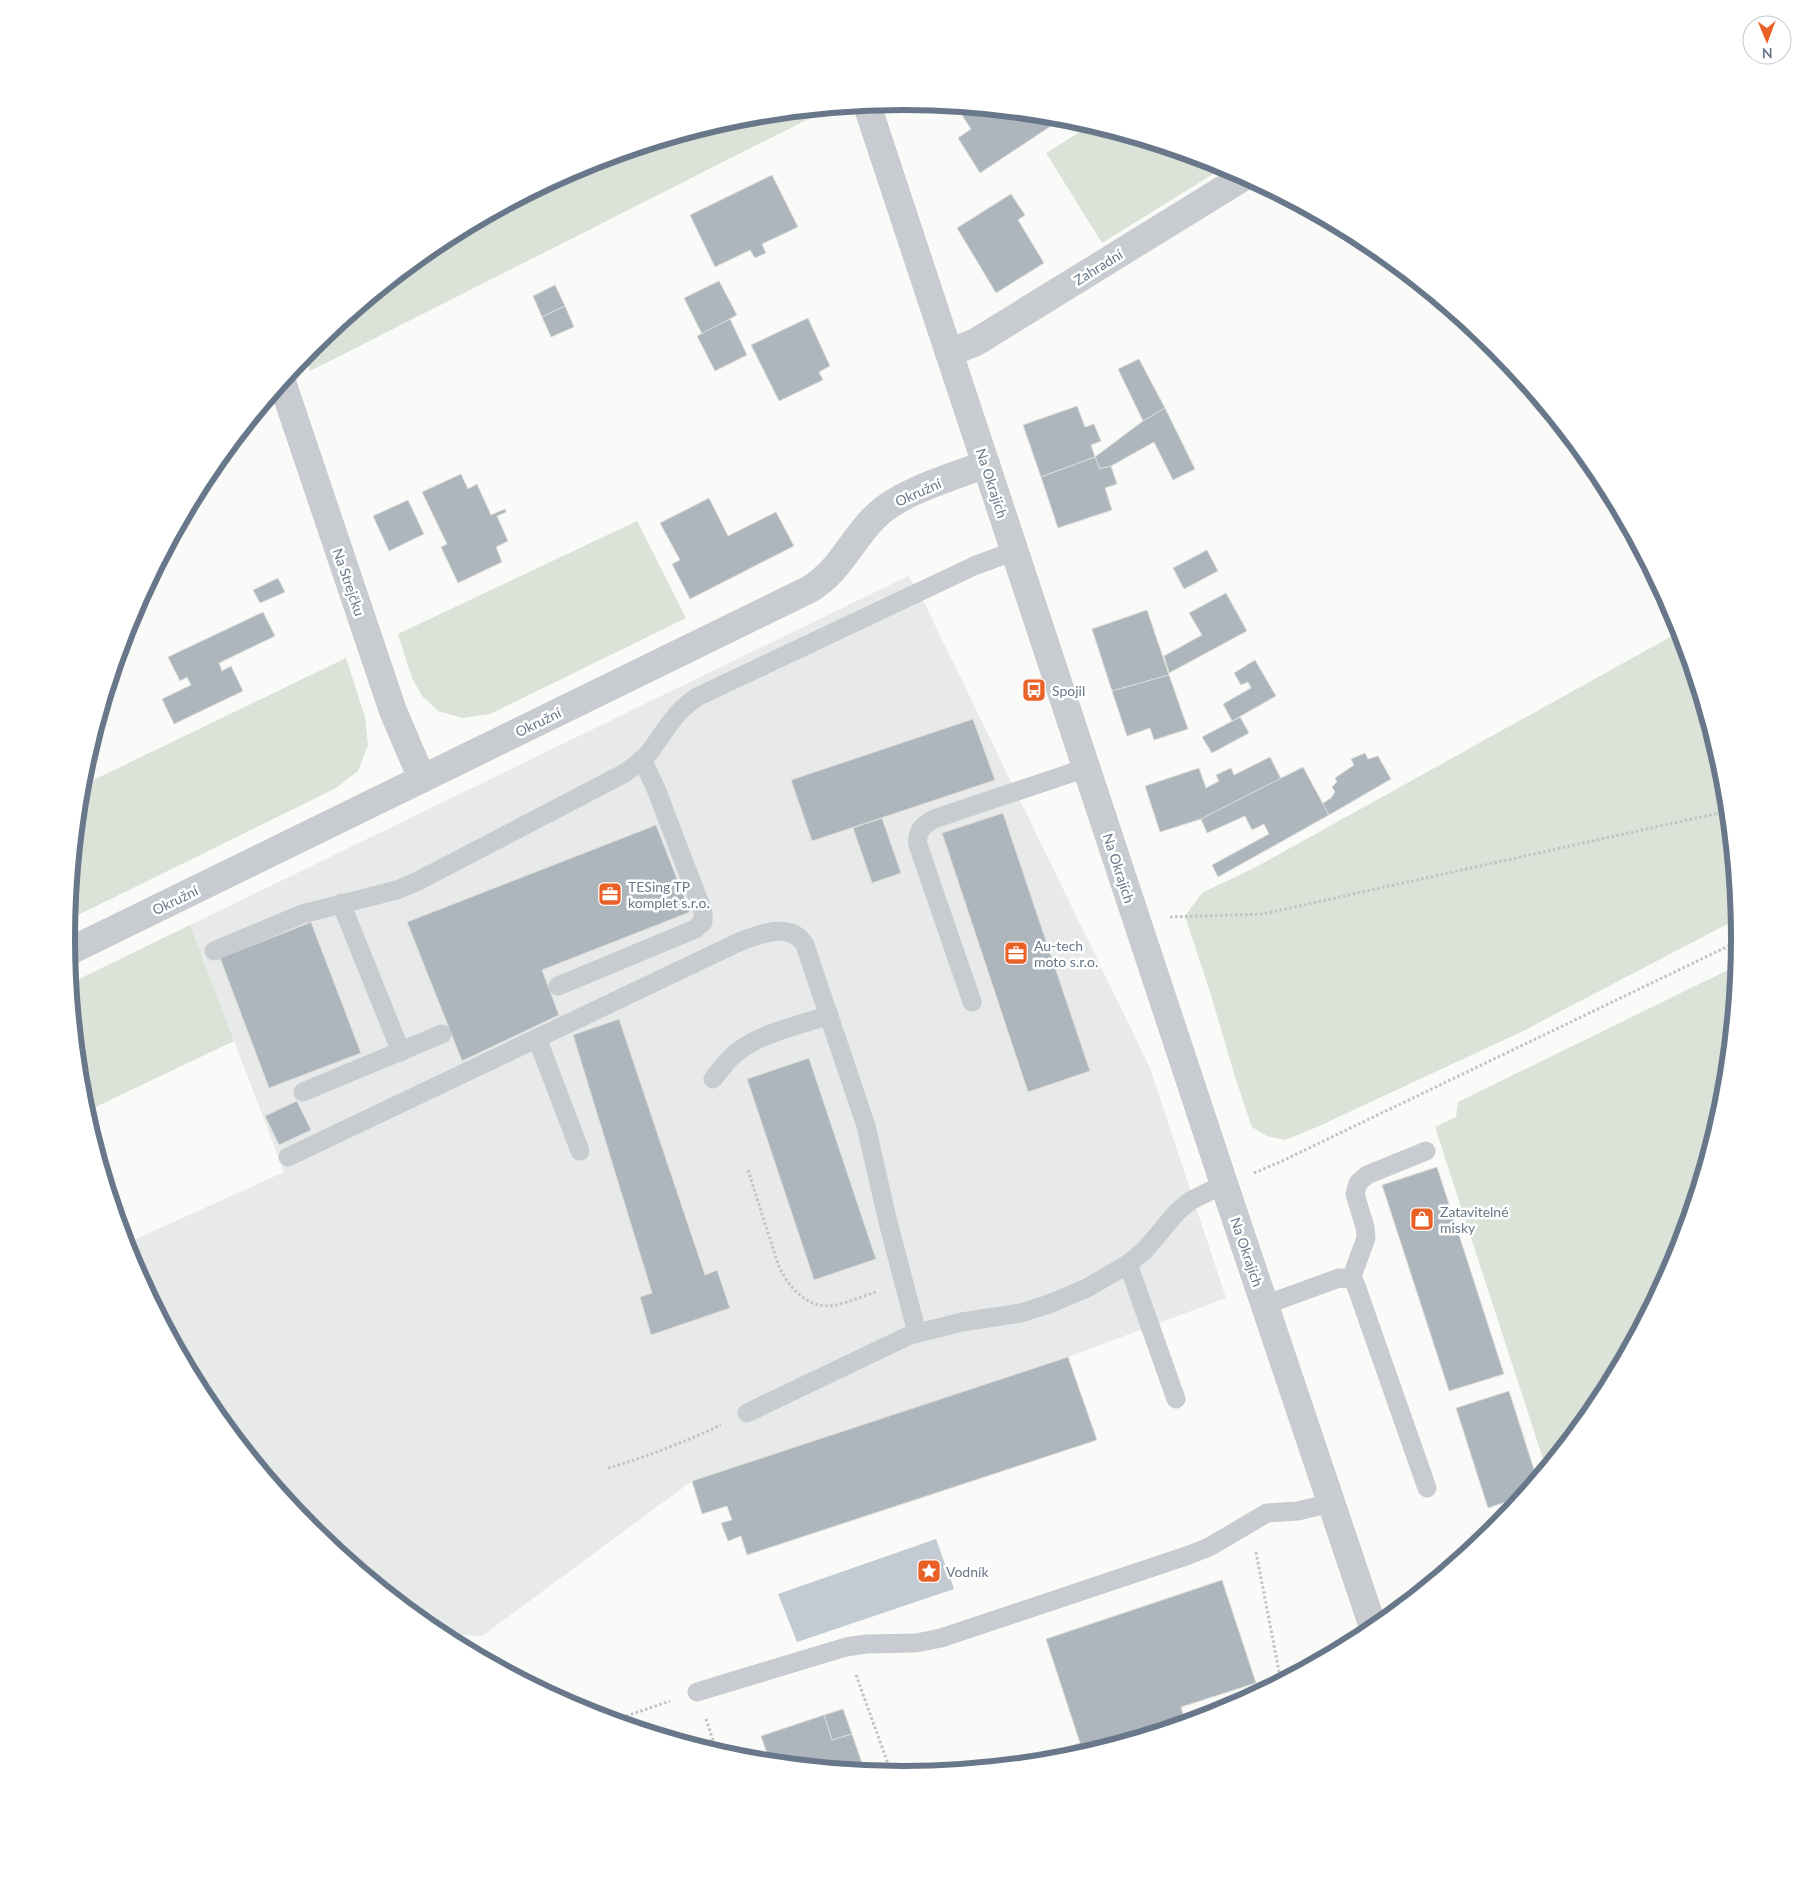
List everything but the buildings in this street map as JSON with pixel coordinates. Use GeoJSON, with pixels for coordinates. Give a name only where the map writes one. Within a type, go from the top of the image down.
{"type":"FeatureCollection","features":[{"type":"Feature","properties":{"kind":"street","name":"Na Okrajích"},"geometry":{"type":"LineString","coordinates":[[869,111],[1224,1184],[1371,1622]]}},
{"type":"Feature","properties":{"kind":"street","name":"Zahradní"},"geometry":{"type":"LineString","coordinates":[[949,353],[976,342],[1238,181]]}},
{"type":"Feature","properties":{"kind":"street","name":"Na Strejčku"},"geometry":{"type":"LineString","coordinates":[[284,389],[392,711],[422,778]]}},
{"type":"Feature","properties":{"kind":"street","name":"Okružní"},"geometry":{"type":"LineString","coordinates":[[75,948],[810,589],[824,580],[875,516],[888,505],[909,494],[986,464]]}},
{"type":"Feature","properties":{"kind":"lane"},"geometry":{"type":"LineString","coordinates":[[214,951],[302,914],[397,890],[416,882],[623,774],[642,760],[676,714],[697,698],[974,566],[1014,551]]}},
{"type":"Feature","properties":{"kind":"lane"},"geometry":{"type":"LineString","coordinates":[[558,986],[695,929],[703,922],[703,912],[656,789],[642,760]]}},
{"type":"Feature","properties":{"kind":"lane"},"geometry":{"type":"LineString","coordinates":[[972,1002],[918,845],[921,828],[934,819],[1086,768]]}},
{"type":"Feature","properties":{"kind":"lane"},"geometry":{"type":"LineString","coordinates":[[341,903],[400,1052]]}},
{"type":"Feature","properties":{"kind":"lane"},"geometry":{"type":"LineString","coordinates":[[288,1157],[739,942],[766,933],[791,932],[801,938],[805,945],[871,1143],[887,1218],[917,1333]]}},
{"type":"Feature","properties":{"kind":"lane"},"geometry":{"type":"LineString","coordinates":[[713,1079],[734,1054],[744,1046],[766,1036],[829,1015]]}},
{"type":"Feature","properties":{"kind":"lane"},"geometry":{"type":"LineString","coordinates":[[303,1092],[442,1034]]}},
{"type":"Feature","properties":{"kind":"lane"},"geometry":{"type":"LineString","coordinates":[[537,1038],[580,1151]]}},
{"type":"Feature","properties":{"kind":"lane"},"geometry":{"type":"LineString","coordinates":[[1350,1279],[1366,1238],[1365,1227],[1355,1194],[1358,1183],[1367,1175],[1426,1151]]}},
{"type":"Feature","properties":{"kind":"lane"},"geometry":{"type":"LineString","coordinates":[[747,1413],[890,1344],[917,1333],[962,1322],[1021,1313],[1049,1304],[1104,1279],[1128,1264],[1144,1250],[1177,1212],[1190,1201],[1224,1184]]}},
{"type":"Feature","properties":{"kind":"lane"},"geometry":{"type":"LineString","coordinates":[[1128,1264],[1176,1398]]}},
{"type":"Feature","properties":{"kind":"lane"},"geometry":{"type":"LineString","coordinates":[[1265,1306],[1339,1278],[1350,1279],[1358,1290],[1427,1488]]}},
{"type":"Feature","properties":{"kind":"lane"},"geometry":{"type":"LineString","coordinates":[[697,1692],[846,1646],[916,1643],[941,1638],[1189,1555],[1209,1547],[1267,1513],[1298,1511],[1331,1503]]}},
{"type":"Feature","properties":{"kind":"path"},"geometry":{"type":"LineString","coordinates":[[1135,916],[1198,917],[1264,914],[1722,812]]}},
{"type":"Feature","properties":{"kind":"path"},"geometry":{"type":"LineString","coordinates":[[1224,1184],[1280,1162],[1732,944]]}},
{"type":"Feature","properties":{"kind":"path"},"geometry":{"type":"LineString","coordinates":[[748,1170],[784,1278],[793,1290],[805,1300],[826,1306],[835,1305],[904,1282]]}},
{"type":"Feature","properties":{"kind":"path"},"geometry":{"type":"LineString","coordinates":[[608,1468],[682,1443],[747,1413]]}},
{"type":"Feature","properties":{"kind":"path"},"geometry":{"type":"LineString","coordinates":[[1251,1523],[1279,1677]]}},
{"type":"Feature","properties":{"kind":"path"},"geometry":{"type":"LineString","coordinates":[[846,1646],[889,1766]]}},
{"type":"Feature","properties":{"kind":"path"},"geometry":{"type":"LineString","coordinates":[[622,1718],[697,1692]]}},
{"type":"Feature","properties":{"kind":"shaded area"},"geometry":{"type":"Polygon","coordinates":[[[816,115],[310,371],[308,364],[318,353],[357,316],[399,281],[489,221],[537,195],[586,173],[637,154],[689,138],[742,126],[816,115]]]}},
{"type":"Feature","properties":{"kind":"shaded area"},"geometry":{"type":"Polygon","coordinates":[[[1083,130],[1118,138],[1170,154],[1217,172],[1102,243],[1046,153],[1083,130]]]}},
{"type":"Feature","properties":{"kind":"shaded area"},"geometry":{"type":"Polygon","coordinates":[[[637,521],[686,618],[490,714],[462,718],[438,711],[422,696],[412,678],[398,634],[637,521]]]}},
{"type":"Feature","properties":{"kind":"shaded area"},"geometry":{"type":"Polygon","coordinates":[[[908,576],[919,592],[1150,1068],[1226,1298],[1068,1357],[692,1481],[482,1636],[455,1635],[399,1596],[357,1561],[281,1485],[246,1443],[186,1353],[160,1305],[138,1256],[132,1241],[284,1172],[190,925],[908,576]]]}},
{"type":"Feature","properties":{"kind":"shaded area"},"geometry":{"type":"Polygon","coordinates":[[[1674,635],[1704,724],[1716,777],[1725,830],[1731,922],[1521,1032],[1285,1140],[1267,1136],[1252,1127],[1185,916],[1202,893],[1258,866],[1674,635]]]}},
{"type":"Feature","properties":{"kind":"shaded area"},"geometry":{"type":"Polygon","coordinates":[[[346,658],[365,717],[368,745],[358,771],[336,788],[76,916],[82,830],[90,782],[346,658]]]}},
{"type":"Feature","properties":{"kind":"shaded area"},"geometry":{"type":"Polygon","coordinates":[[[190,925],[234,1041],[93,1108],[82,1047],[77,980],[190,925]]]}},
{"type":"Feature","properties":{"kind":"shaded area"},"geometry":{"type":"Polygon","coordinates":[[[1731,968],[1725,1047],[1716,1100],[1704,1153],[1688,1205],[1669,1256],[1647,1305],[1621,1353],[1592,1399],[1544,1463],[1435,1127],[1456,1117],[1458,1102],[1731,968]]]}},
{"type":"Feature","properties":{"kind":"shaded area"},"geometry":{"type":"Polygon","coordinates":[[[936,1539],[954,1589],[797,1642],[778,1594],[936,1539]]]}},
{"type":"Feature","properties":{"kind":"place","name":"Spojil"},"geometry":{"type":"Point","coordinates":[1034,690]}},
{"type":"Feature","properties":{"kind":"place","name":"TESing TP komplet s.r.o."},"geometry":{"type":"Point","coordinates":[610,894]}},
{"type":"Feature","properties":{"kind":"place","name":"Au-tech moto s.r.o."},"geometry":{"type":"Point","coordinates":[1016,953]}},
{"type":"Feature","properties":{"kind":"place","name":"Zatavitelné misky"},"geometry":{"type":"Point","coordinates":[1422,1219]}},
{"type":"Feature","properties":{"kind":"place","name":"Vodník"},"geometry":{"type":"Point","coordinates":[929,1571]}}]}
